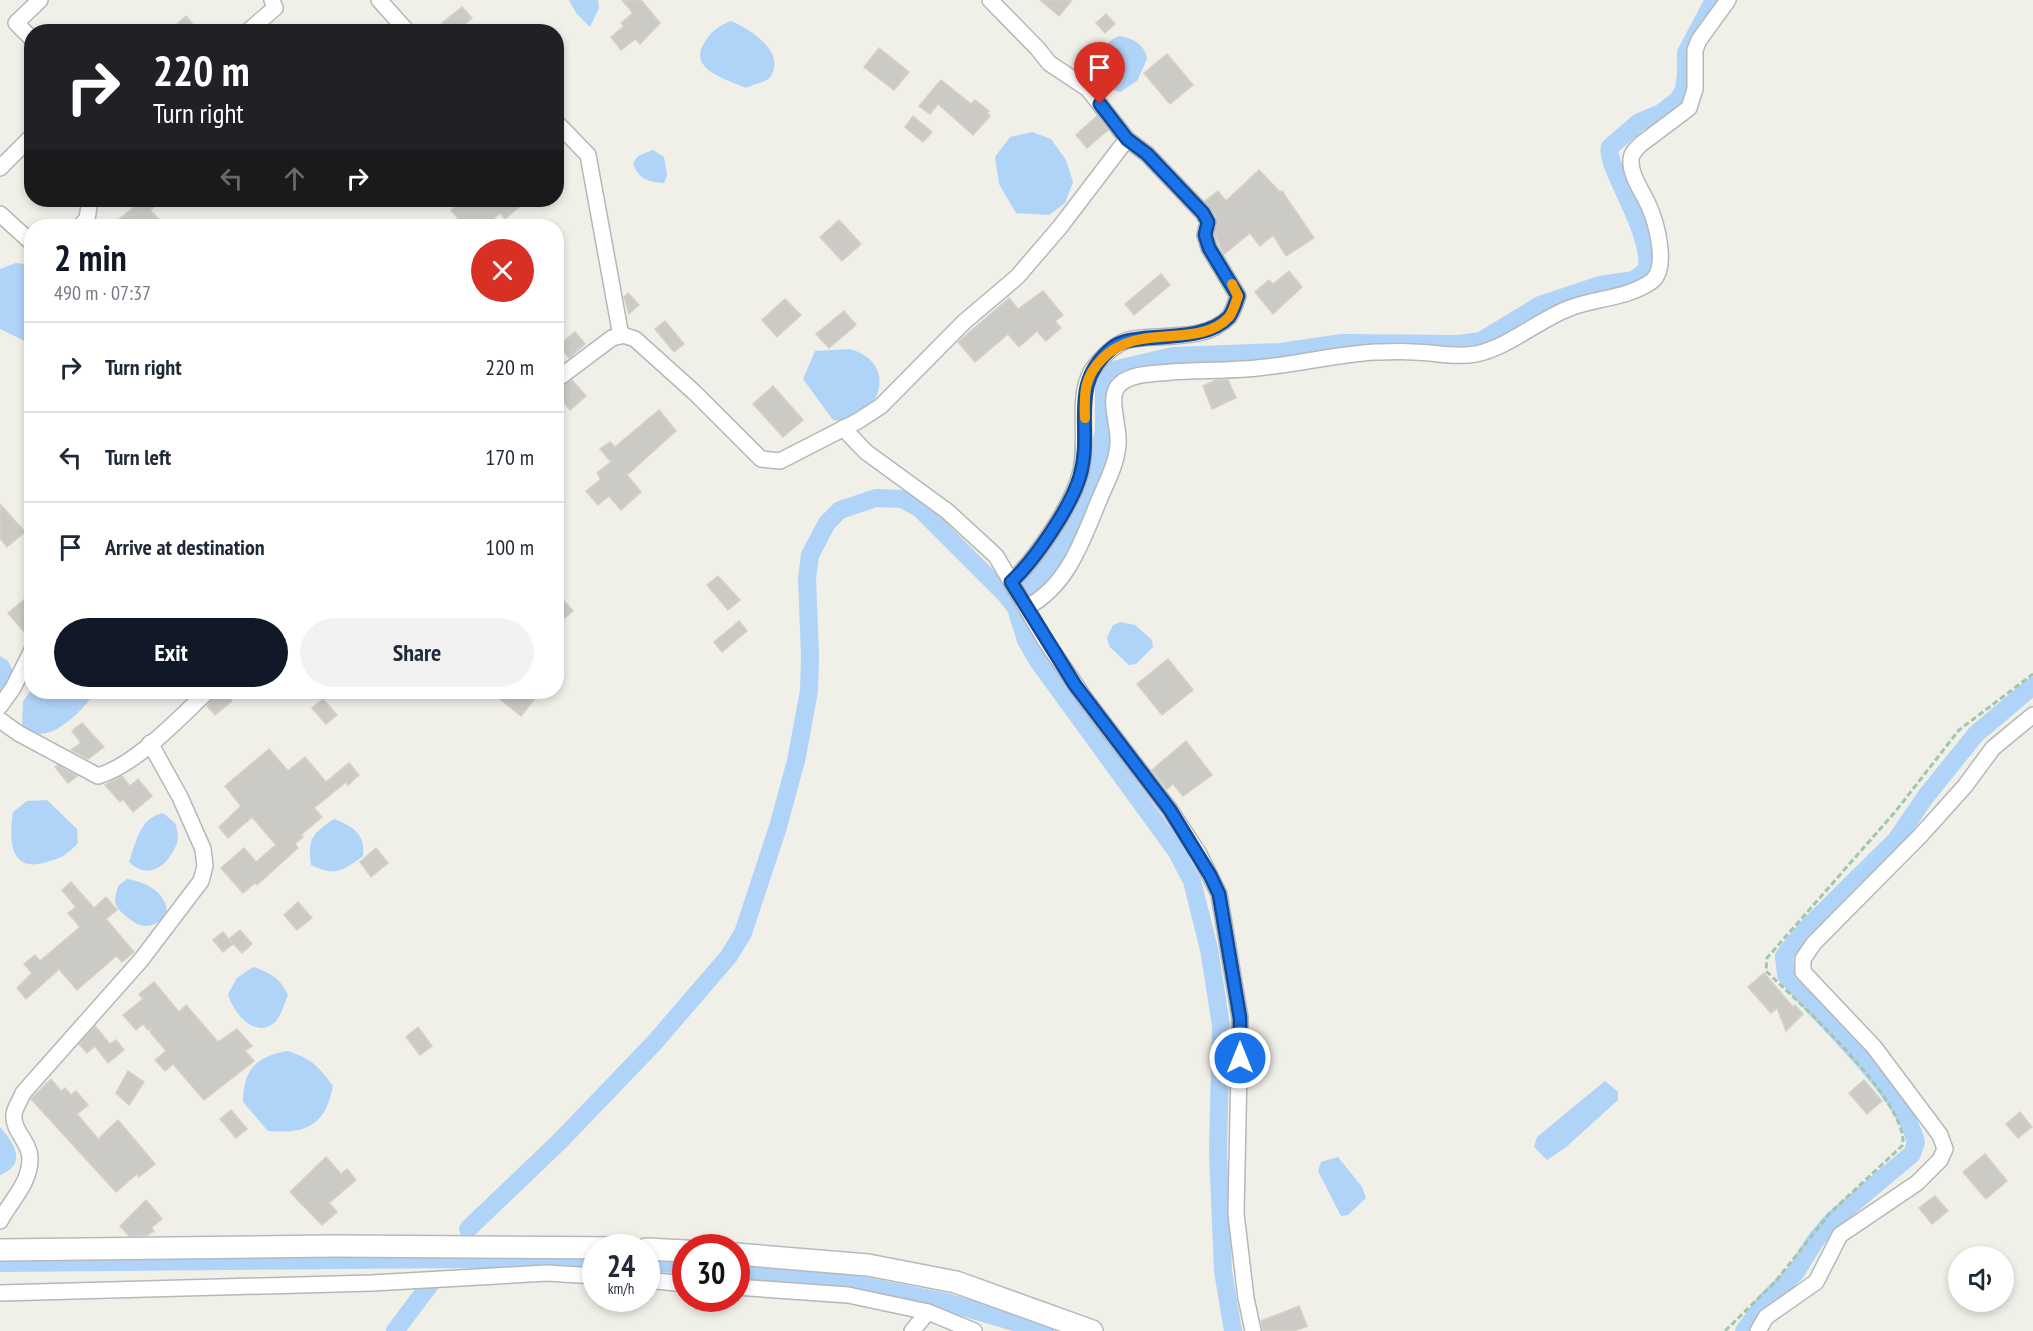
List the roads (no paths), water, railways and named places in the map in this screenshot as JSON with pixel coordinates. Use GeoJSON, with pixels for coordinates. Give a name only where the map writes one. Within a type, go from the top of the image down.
{"type":"FeatureCollection","features":[{"type":"Feature","properties":{"kind":"street"},"geometry":{"type":"LineString","coordinates":[[24,31],[16,23],[40,0]]}},
{"type":"Feature","properties":{"kind":"street"},"geometry":{"type":"LineString","coordinates":[[256,24],[275,8],[273,0]]}},
{"type":"Feature","properties":{"kind":"street"},"geometry":{"type":"LineString","coordinates":[[379,0],[401,24]]}},
{"type":"Feature","properties":{"kind":"street"},"geometry":{"type":"LineString","coordinates":[[990,0],[1038,48],[1049,63],[1088,89],[1127,139],[1147,154],[1203,213],[1208,222],[1205,235],[1209,248],[1238,296],[1230,316],[1213,328],[1197,333],[1128,340],[1113,347],[1095,366],[1088,377],[1084,394],[1085,423],[1080,477],[1046,538],[1023,571],[1011,582]]}},
{"type":"Feature","properties":{"kind":"street"},"geometry":{"type":"LineString","coordinates":[[1027,607],[1035,603],[1059,579],[1081,546],[1114,464],[1118,444],[1114,394],[1118,385],[1127,379],[1147,374],[1266,367],[1372,352],[1415,352],[1450,356],[1477,353],[1498,345],[1570,308],[1616,296],[1652,280],[1657,275],[1661,261],[1660,245],[1649,204],[1640,189],[1631,159],[1634,151],[1641,144],[1689,108],[1695,89],[1695,50],[1699,40],[1728,0]]}},
{"type":"Feature","properties":{"kind":"street"},"geometry":{"type":"LineString","coordinates":[[564,130],[588,155],[621,336]]}},
{"type":"Feature","properties":{"kind":"street"},"geometry":{"type":"LineString","coordinates":[[564,374],[612,338],[621,336],[635,339],[648,348],[761,459],[780,461],[881,406],[964,322],[1017,277],[1060,227],[1127,139]]}},
{"type":"Feature","properties":{"kind":"street"},"geometry":{"type":"LineString","coordinates":[[0,168],[24,144]]}},
{"type":"Feature","properties":{"kind":"street"},"geometry":{"type":"LineString","coordinates":[[0,214],[24,236]]}},
{"type":"Feature","properties":{"kind":"street"},"geometry":{"type":"LineString","coordinates":[[843,428],[866,452],[978,537],[996,556],[1045,640],[1086,700],[1170,810],[1199,854],[1219,894],[1240,1018],[1236,1214],[1246,1298],[1253,1331]]}},
{"type":"Feature","properties":{"kind":"street"},"geometry":{"type":"LineString","coordinates":[[0,706],[24,665]]}},
{"type":"Feature","properties":{"kind":"street"},"geometry":{"type":"LineString","coordinates":[[0,720],[18,733],[98,776],[110,772],[150,743],[199,699]]}},
{"type":"Feature","properties":{"kind":"street"},"geometry":{"type":"LineString","coordinates":[[1758,1331],[1766,1317],[1816,1282],[1840,1235],[1917,1183],[1940,1160],[1945,1149],[1940,1135],[1874,1047],[1803,972],[1803,959],[1814,943],[1935,820],[1965,786],[1993,748],[2033,716]]}},
{"type":"Feature","properties":{"kind":"street"},"geometry":{"type":"LineString","coordinates":[[0,1221],[25,1184],[30,1160],[29,1150],[18,1132],[14,1115],[23,1092],[141,960],[201,881],[205,866],[203,849],[180,797],[150,743]]}},
{"type":"Feature","properties":{"kind":"street"},"geometry":{"type":"LineString","coordinates":[[0,1250],[333,1246],[582,1248]]}},
{"type":"Feature","properties":{"kind":"street"},"geometry":{"type":"LineString","coordinates":[[750,1255],[868,1265],[956,1282],[1092,1331]]}},
{"type":"Feature","properties":{"kind":"street"},"geometry":{"type":"LineString","coordinates":[[0,1293],[372,1283],[547,1273],[582,1275]]}},
{"type":"Feature","properties":{"kind":"street"},"geometry":{"type":"LineString","coordinates":[[750,1288],[848,1295],[928,1312],[974,1331]]}},
{"type":"Feature","properties":{"kind":"street"},"geometry":{"type":"LineString","coordinates":[[912,1331],[928,1312]]}},
{"type":"Feature","properties":{"kind":"water"},"geometry":{"type":"Polygon","coordinates":[[[569,0],[598,0],[599,8],[590,27],[576,13],[569,0]]]}},
{"type":"Feature","properties":{"kind":"water"},"geometry":{"type":"Polygon","coordinates":[[[731,21],[747,29],[769,49],[774,67],[767,80],[746,88],[712,73],[701,61],[700,54],[708,36],[718,27],[731,21]]]}},
{"type":"Feature","properties":{"kind":"water"},"geometry":{"type":"Polygon","coordinates":[[[1119,36],[1129,38],[1141,46],[1147,59],[1137,81],[1120,92],[1108,88],[1100,81],[1095,66],[1101,49],[1119,36]]]}},
{"type":"Feature","properties":{"kind":"water"},"geometry":{"type":"Polygon","coordinates":[[[1032,132],[1051,139],[1066,160],[1073,182],[1065,203],[1049,215],[1016,213],[999,184],[995,157],[1010,137],[1032,132]]]}},
{"type":"Feature","properties":{"kind":"water"},"geometry":{"type":"Polygon","coordinates":[[[653,150],[664,157],[667,175],[664,183],[644,179],[633,163],[638,156],[653,150]]]}},
{"type":"Feature","properties":{"kind":"water"},"geometry":{"type":"Polygon","coordinates":[[[16,263],[24,264],[24,341],[0,329],[0,269],[16,263]]]}},
{"type":"Feature","properties":{"kind":"water"},"geometry":{"type":"Polygon","coordinates":[[[850,349],[866,357],[876,368],[879,380],[877,393],[871,404],[861,414],[848,419],[833,420],[803,379],[815,351],[850,349]]]}},
{"type":"Feature","properties":{"kind":"water"},"geometry":{"type":"Polygon","coordinates":[[[1121,622],[1135,625],[1152,640],[1153,647],[1136,664],[1129,665],[1110,647],[1107,638],[1113,625],[1121,622]]]}},
{"type":"Feature","properties":{"kind":"water"},"geometry":{"type":"Polygon","coordinates":[[[0,656],[8,661],[14,673],[0,696],[0,656]]]}},
{"type":"Feature","properties":{"kind":"water"},"geometry":{"type":"Polygon","coordinates":[[[25,699],[90,699],[59,728],[40,734],[30,732],[22,725],[25,699]]]}},
{"type":"Feature","properties":{"kind":"water"},"geometry":{"type":"Polygon","coordinates":[[[47,800],[77,829],[78,843],[56,859],[34,864],[25,863],[18,859],[14,852],[11,833],[13,812],[27,801],[47,800]]]}},
{"type":"Feature","properties":{"kind":"water"},"geometry":{"type":"Polygon","coordinates":[[[163,813],[176,824],[177,843],[169,858],[157,868],[144,870],[136,868],[129,862],[140,832],[155,815],[163,813]]]}},
{"type":"Feature","properties":{"kind":"water"},"geometry":{"type":"Polygon","coordinates":[[[334,819],[352,828],[360,836],[363,856],[344,869],[327,871],[311,865],[310,849],[316,833],[334,819]]]}},
{"type":"Feature","properties":{"kind":"water"},"geometry":{"type":"Polygon","coordinates":[[[127,879],[148,886],[159,894],[166,906],[167,914],[157,923],[147,926],[137,924],[116,906],[118,886],[127,879]]]}},
{"type":"Feature","properties":{"kind":"water"},"geometry":{"type":"Polygon","coordinates":[[[253,967],[274,977],[282,984],[288,995],[276,1021],[261,1028],[246,1022],[240,1016],[228,994],[237,978],[253,967]]]}},
{"type":"Feature","properties":{"kind":"water"},"geometry":{"type":"Polygon","coordinates":[[[288,1051],[314,1064],[333,1086],[325,1110],[312,1125],[293,1131],[268,1131],[243,1102],[246,1081],[249,1073],[260,1061],[268,1056],[288,1051]]]}},
{"type":"Feature","properties":{"kind":"water"},"geometry":{"type":"Polygon","coordinates":[[[1605,1081],[1618,1092],[1618,1100],[1565,1148],[1547,1160],[1534,1147],[1537,1137],[1605,1081]]]}},
{"type":"Feature","properties":{"kind":"water"},"geometry":{"type":"Polygon","coordinates":[[[0,1127],[14,1146],[16,1159],[9,1170],[0,1175],[0,1127]]]}},
{"type":"Feature","properties":{"kind":"water"},"geometry":{"type":"Polygon","coordinates":[[[1338,1157],[1362,1187],[1366,1198],[1348,1215],[1341,1216],[1318,1171],[1321,1162],[1338,1157]]]}},
{"type":"Feature","properties":{"kind":"waterway"},"geometry":{"type":"LineString","coordinates":[[1029,588],[1046,569],[1072,528],[1093,482],[1104,431],[1104,380],[1113,370],[1173,356],[1281,352],[1342,343],[1459,344],[1481,341],[1540,305],[1600,285],[1634,280],[1647,270],[1647,253],[1642,236],[1614,168],[1610,147],[1639,122],[1661,113],[1678,100],[1684,90],[1686,53],[1714,0]]}},
{"type":"Feature","properties":{"kind":"waterway"},"geometry":{"type":"LineString","coordinates":[[468,1229],[560,1141],[655,1042],[729,956],[743,933],[778,827],[796,761],[809,691],[807,578],[810,555],[827,523],[840,510],[876,498],[902,499],[919,508],[1006,595],[1016,608],[1026,640],[1038,661],[1177,852],[1192,881],[1209,949],[1221,1025],[1218,1151],[1223,1271],[1233,1331]]}},
{"type":"Feature","properties":{"kind":"waterway"},"geometry":{"type":"LineString","coordinates":[[1744,1331],[1766,1301],[1796,1272],[1815,1241],[1832,1221],[1912,1154],[1916,1142],[1908,1121],[1878,1077],[1786,975],[1784,956],[1806,929],[1896,840],[1926,796],[1976,734],[2033,686]]}},
{"type":"Feature","properties":{"kind":"waterway"},"geometry":{"type":"LineString","coordinates":[[0,1263],[459,1259],[582,1261]]}},
{"type":"Feature","properties":{"kind":"waterway"},"geometry":{"type":"LineString","coordinates":[[660,1263],[672,1264]]}},
{"type":"Feature","properties":{"kind":"waterway"},"geometry":{"type":"LineString","coordinates":[[750,1270],[830,1279],[946,1302],[1045,1331]]}},
{"type":"Feature","properties":{"kind":"waterway"},"geometry":{"type":"LineString","coordinates":[[395,1331],[431,1283]]}}]}
